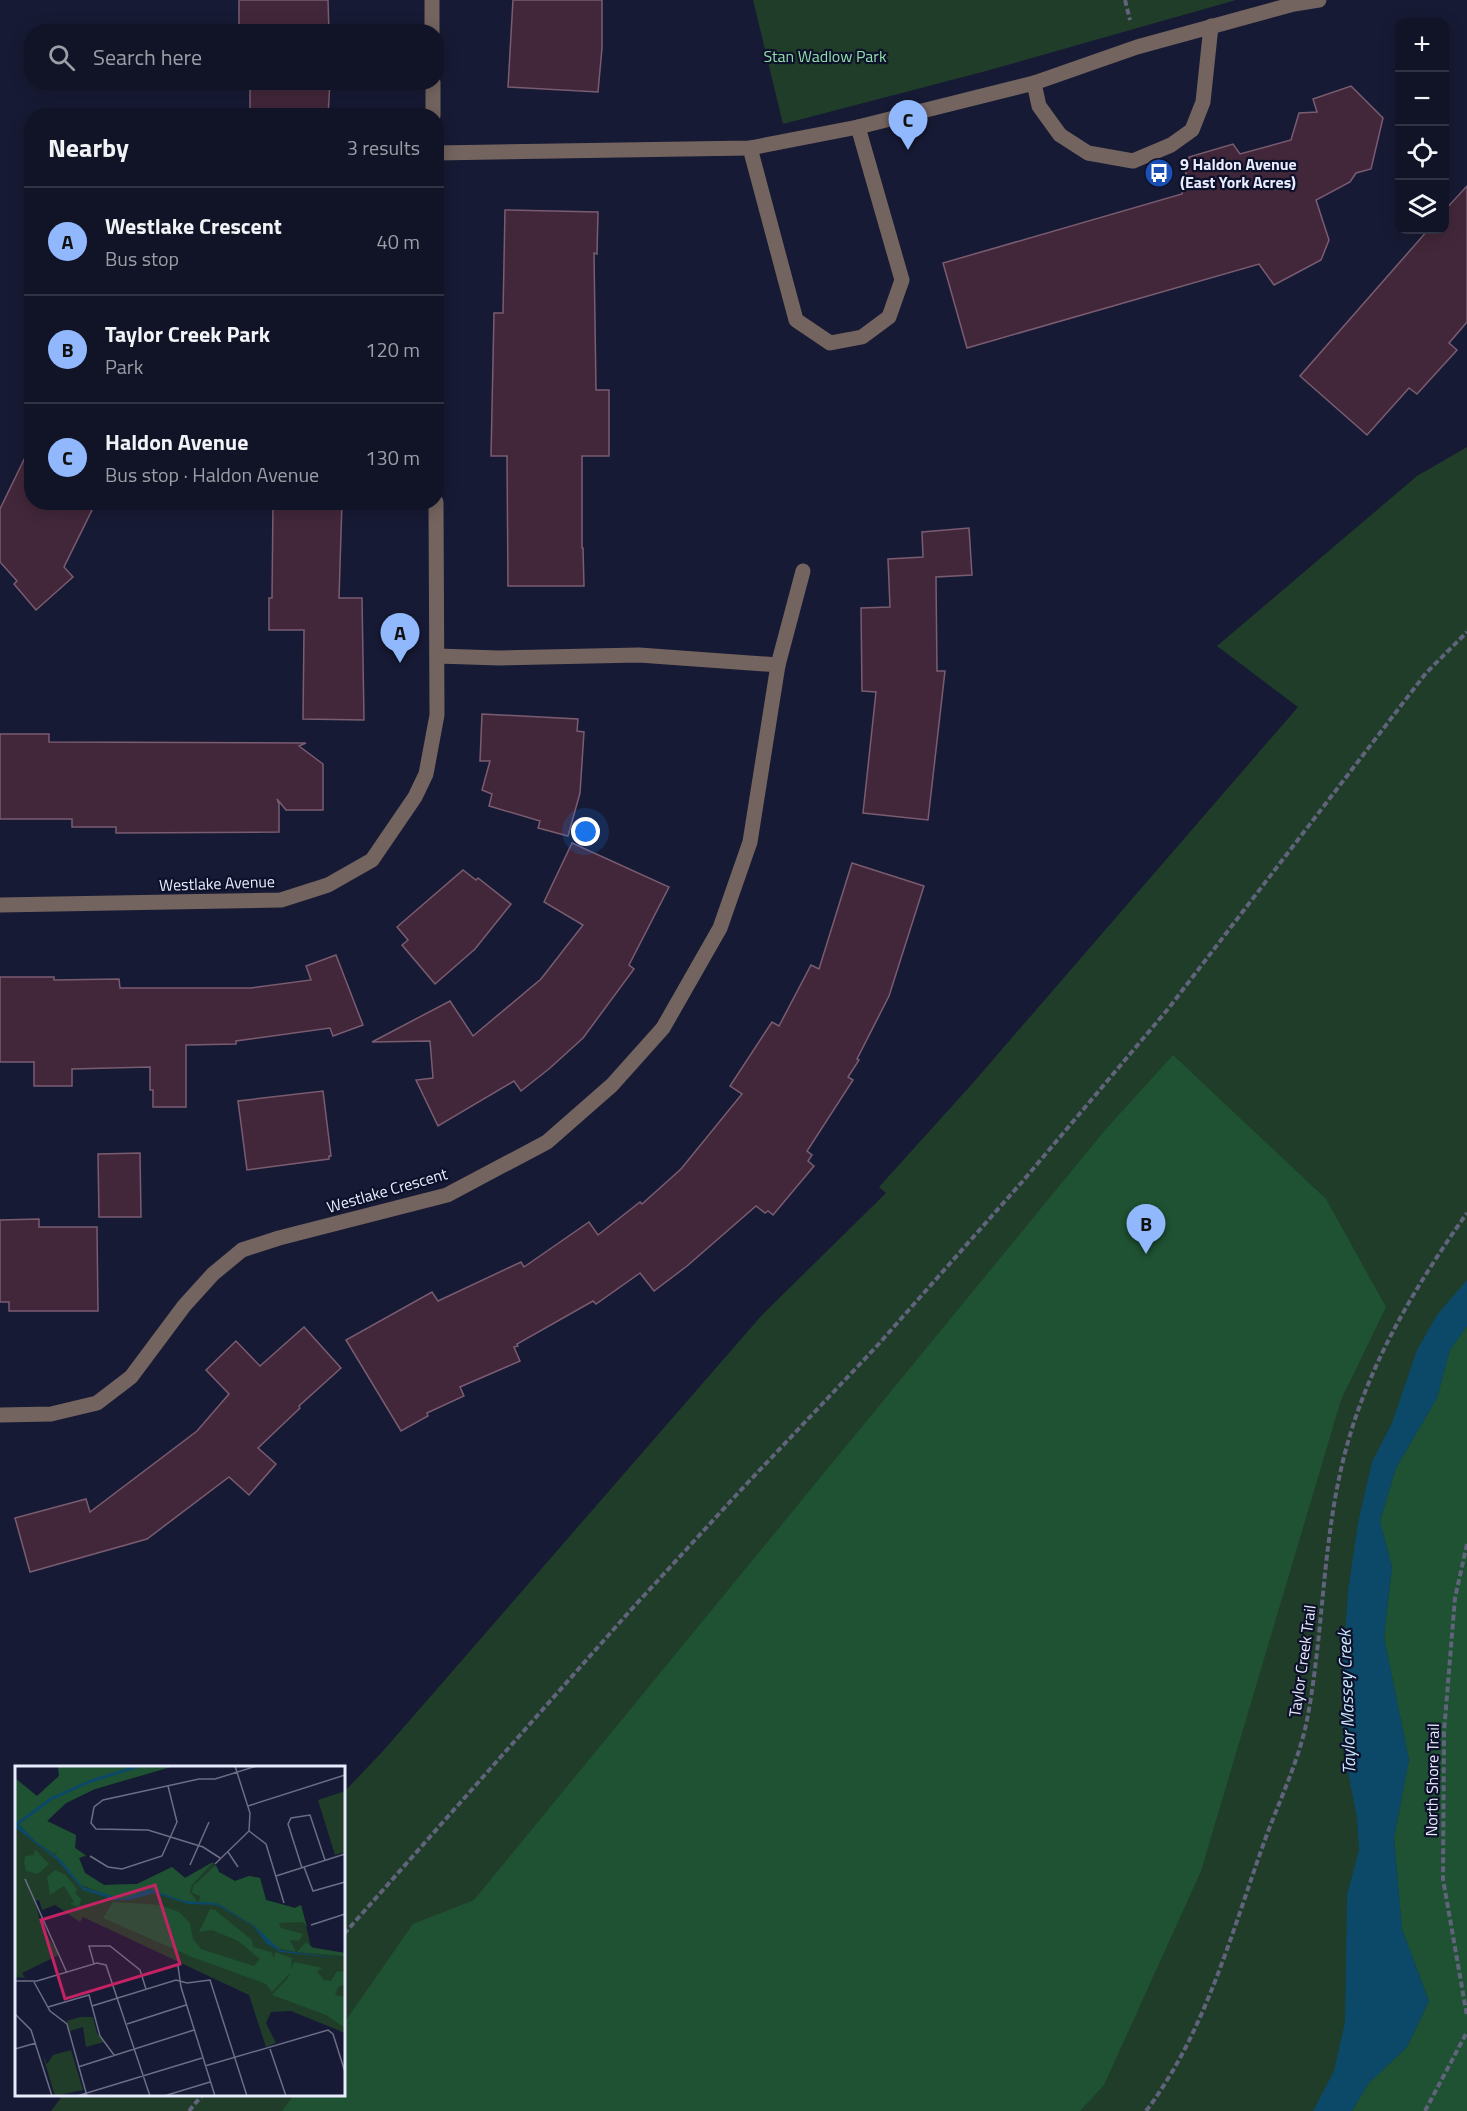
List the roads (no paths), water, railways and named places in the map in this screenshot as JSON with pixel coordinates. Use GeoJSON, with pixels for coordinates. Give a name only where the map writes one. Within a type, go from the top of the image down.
{"type":"FeatureCollection","features":[{"type":"Feature","properties":{"kind":"street"},"geometry":{"type":"LineString","coordinates":[[432,0],[432,24]]}},
{"type":"Feature","properties":{"kind":"street"},"geometry":{"type":"LineString","coordinates":[[444,153],[750,148],[858,127],[1034,83],[1137,47],[1294,4],[1319,0]]}},
{"type":"Feature","properties":{"kind":"street"},"geometry":{"type":"LineString","coordinates":[[1034,83],[1039,106],[1060,135],[1088,153],[1132,161],[1171,145],[1192,130],[1203,102],[1211,26]]}},
{"type":"Feature","properties":{"kind":"street"},"geometry":{"type":"LineString","coordinates":[[433,90],[433,108]]}},
{"type":"Feature","properties":{"kind":"street"},"geometry":{"type":"LineString","coordinates":[[750,148],[796,320],[830,343],[862,337],[889,317],[902,280],[858,127]]}},
{"type":"Feature","properties":{"kind":"street","name":"Westlake Avenue"},"geometry":{"type":"LineString","coordinates":[[0,905],[281,900],[328,885],[372,860],[415,797],[426,774],[437,714],[436,510]]}},
{"type":"Feature","properties":{"kind":"street","name":"Westlake Crescent"},"geometry":{"type":"LineString","coordinates":[[0,1415],[51,1414],[97,1403],[131,1377],[184,1306],[213,1274],[242,1250],[279,1238],[447,1195],[547,1142],[612,1085],[663,1028],[720,928],[750,842],[778,665],[803,571]]}},
{"type":"Feature","properties":{"kind":"street"},"geometry":{"type":"LineString","coordinates":[[437,657],[639,655],[778,665]]}},
{"type":"Feature","properties":{"kind":"water","name":"Taylor Massey Creek"},"geometry":{"type":"Polygon","coordinates":[[[1467,1280],[1467,1326],[1450,1350],[1437,1398],[1396,1468],[1380,1521],[1392,1567],[1384,1637],[1409,1760],[1394,1838],[1402,1929],[1429,2001],[1407,2047],[1368,2084],[1352,2111],[1313,2111],[1334,2071],[1345,2022],[1347,1895],[1359,1850],[1357,1818],[1343,1747],[1342,1684],[1348,1591],[1358,1523],[1372,1462],[1392,1423],[1417,1350],[1437,1315],[1467,1280]]]}},
{"type":"Feature","properties":{"kind":"place","name":"Haldon Avenue"},"geometry":{"type":"Point","coordinates":[908,150]}},
{"type":"Feature","properties":{"kind":"place","name":"9 Haldon Avenue (East York Acres)"},"geometry":{"type":"Point","coordinates":[1159,173]}},
{"type":"Feature","properties":{"kind":"place","name":"Westlake Crescent"},"geometry":{"type":"Point","coordinates":[400,663]}},
{"type":"Feature","properties":{"kind":"place","name":"Taylor Creek Park"},"geometry":{"type":"Point","coordinates":[1146,1254]}},
{"type":"Feature","properties":{"kind":"park label","name":"Stan Wadlow Park"},"geometry":{"type":"Point","coordinates":[825,56]}}]}
